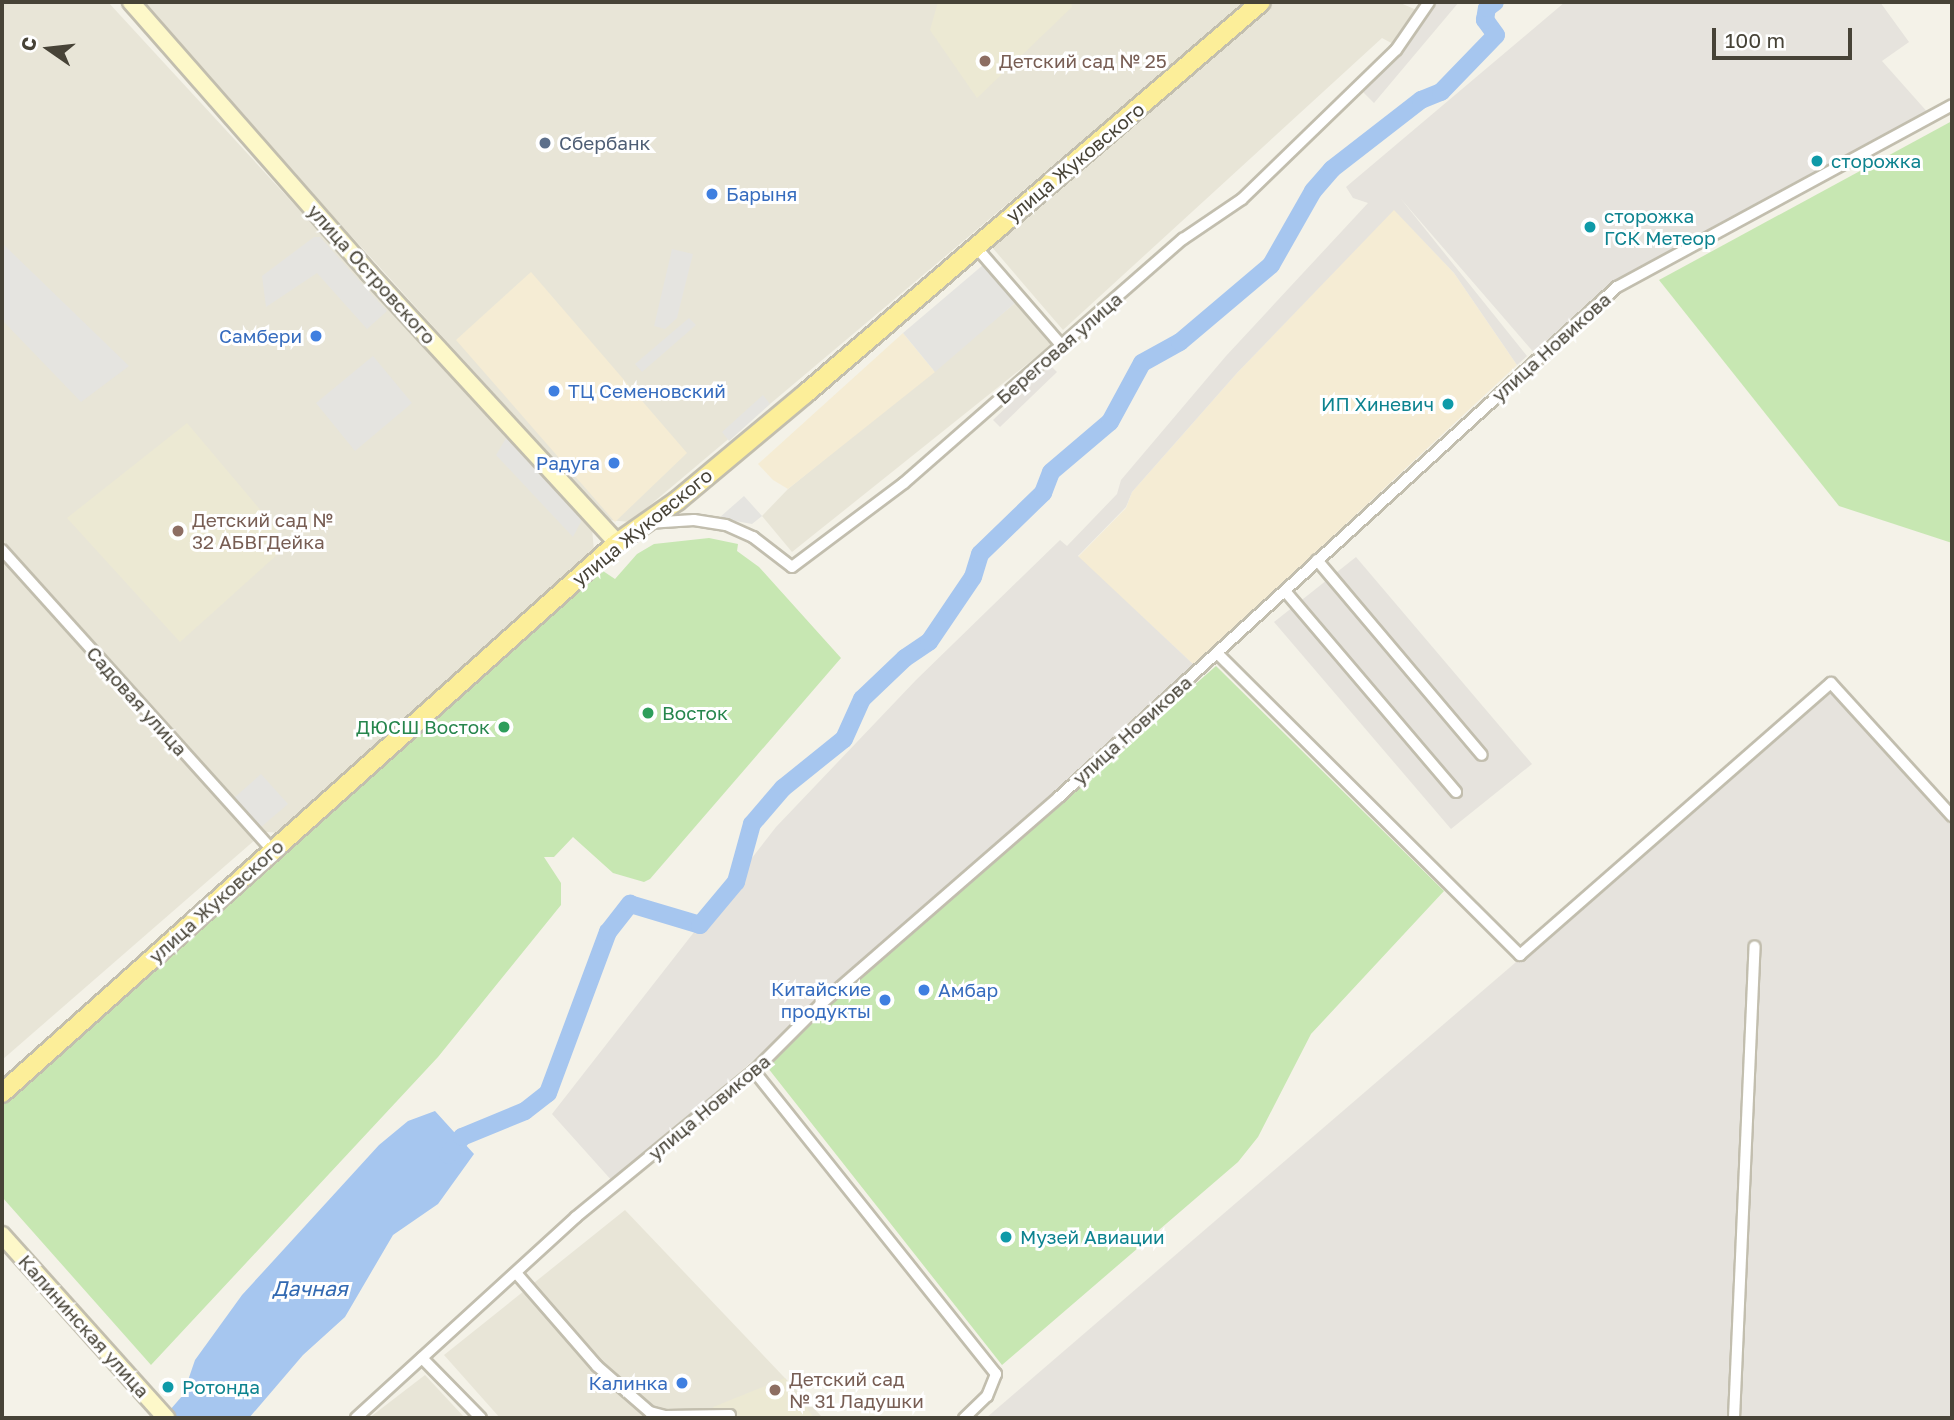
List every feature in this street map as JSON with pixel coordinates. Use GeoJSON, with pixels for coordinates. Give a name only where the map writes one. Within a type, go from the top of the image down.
{"type":"FeatureCollection","features":[{"type":"Feature","properties":{"kind":"main road","name":"улица Островского"},"geometry":{"type":"LineString","coordinates":[[131,2],[369,273],[617,542]]}},
{"type":"Feature","properties":{"kind":"main road","name":"улица Жуковского"},"geometry":{"type":"LineString","coordinates":[[2,1093],[617,542],[677,501],[1261,2]]}},
{"type":"Feature","properties":{"kind":"main road","name":"Калининская улица"},"geometry":{"type":"LineString","coordinates":[[2,1235],[165,1416]]}},
{"type":"Feature","properties":{"kind":"street","name":"Береговая улица"},"geometry":{"type":"LineString","coordinates":[[642,524],[694,520],[726,525],[753,537],[792,567],[904,483],[1183,239],[1242,199],[1333,115],[1396,50],[1429,2]]}},
{"type":"Feature","properties":{"kind":"street","name":"улица Новикова"},"geometry":{"type":"LineString","coordinates":[[356,1418],[517,1274],[576,1217],[754,1072],[821,1004],[1217,653],[1617,287],[1952,105]]}},
{"type":"Feature","properties":{"kind":"street"},"geometry":{"type":"LineString","coordinates":[[976,247],[1062,346]]}},
{"type":"Feature","properties":{"kind":"street","name":"Садовая улица"},"geometry":{"type":"LineString","coordinates":[[2,550],[273,850]]}},
{"type":"Feature","properties":{"kind":"street"},"geometry":{"type":"LineString","coordinates":[[1317,561],[1482,755]]}},
{"type":"Feature","properties":{"kind":"street"},"geometry":{"type":"LineString","coordinates":[[1285,591],[1456,792]]}},
{"type":"Feature","properties":{"kind":"street"},"geometry":{"type":"LineString","coordinates":[[1217,653],[1520,955],[1831,683],[1952,816]]}},
{"type":"Feature","properties":{"kind":"street"},"geometry":{"type":"LineString","coordinates":[[1734,1418],[1755,947]]}},
{"type":"Feature","properties":{"kind":"street"},"geometry":{"type":"LineString","coordinates":[[754,1072],[996,1374],[987,1396],[964,1418]]}},
{"type":"Feature","properties":{"kind":"street"},"geometry":{"type":"LineString","coordinates":[[517,1274],[597,1366],[650,1412],[665,1416],[730,1416]]}},
{"type":"Feature","properties":{"kind":"street"},"geometry":{"type":"LineString","coordinates":[[422,1358],[481,1418]]}},
{"type":"Feature","properties":{"kind":"shaded area"},"geometry":{"type":"Polygon","coordinates":[[[2,2],[108,2],[592,528],[594,551],[283,833],[266,832],[2,539],[2,2]]]}},
{"type":"Feature","properties":{"kind":"shaded area"},"geometry":{"type":"Polygon","coordinates":[[[139,2],[1247,2],[630,522],[609,520],[139,2]]]}},
{"type":"Feature","properties":{"kind":"shaded area","name":"Детский сад № 25"},"geometry":{"type":"Polygon","coordinates":[[[938,2],[1071,2],[1072,7],[977,98],[930,30],[938,2]]]}},
{"type":"Feature","properties":{"kind":"shaded area"},"geometry":{"type":"Polygon","coordinates":[[[1274,2],[1398,2],[1419,11],[1395,45],[1382,38],[1063,330],[991,246],[1274,2]]]}},
{"type":"Feature","properties":{"kind":"shaded area"},"geometry":{"type":"Polygon","coordinates":[[[1437,2],[1459,2],[1374,103],[1363,92],[1402,52],[1437,2]]]}},
{"type":"Feature","properties":{"kind":"shaded area"},"geometry":{"type":"Polygon","coordinates":[[[1565,2],[1880,2],[1909,42],[1882,61],[1930,115],[1618,284],[1536,355],[1401,199],[1527,356],[1517,365],[1454,273],[1394,210],[1237,373],[1132,492],[1126,507],[1078,556],[1194,665],[1053,800],[613,1182],[552,1114],[776,827],[916,680],[1060,540],[1067,546],[1117,494],[1121,480],[1226,356],[1368,203],[1353,198],[1346,187],[1565,2]]]}},
{"type":"Feature","properties":{"kind":"shaded area"},"geometry":{"type":"Polygon","coordinates":[[[1394,209],[1454,273],[1517,365],[1194,665],[1078,557],[1126,508],[1132,492],[1237,373],[1394,209]]]}},
{"type":"Feature","properties":{"kind":"shaded area"},"geometry":{"type":"Polygon","coordinates":[[[314,237],[320,237],[387,311],[367,329],[317,273],[266,307],[262,276],[314,237]]]}},
{"type":"Feature","properties":{"kind":"shaded area"},"geometry":{"type":"Polygon","coordinates":[[[2,243],[129,366],[81,402],[2,320],[2,243]]]}},
{"type":"Feature","properties":{"kind":"shaded area"},"geometry":{"type":"Polygon","coordinates":[[[672,249],[693,254],[677,318],[665,329],[654,326],[672,249]]]}},
{"type":"Feature","properties":{"kind":"shaded area"},"geometry":{"type":"Polygon","coordinates":[[[983,265],[1015,303],[935,372],[903,333],[983,265]]]}},
{"type":"Feature","properties":{"kind":"shaded area"},"geometry":{"type":"Polygon","coordinates":[[[531,272],[687,453],[615,522],[456,340],[531,272]]]}},
{"type":"Feature","properties":{"kind":"shaded area"},"geometry":{"type":"Polygon","coordinates":[[[1015,303],[1051,345],[792,552],[762,516],[788,489],[1015,303]]]}},
{"type":"Feature","properties":{"kind":"shaded area"},"geometry":{"type":"Polygon","coordinates":[[[689,318],[696,325],[642,372],[635,364],[689,318]]]}},
{"type":"Feature","properties":{"kind":"shaded area"},"geometry":{"type":"Polygon","coordinates":[[[903,333],[935,372],[788,489],[773,480],[758,464],[903,333]]]}},
{"type":"Feature","properties":{"kind":"shaded area"},"geometry":{"type":"Polygon","coordinates":[[[373,356],[412,403],[355,451],[316,403],[373,356]]]}},
{"type":"Feature","properties":{"kind":"shaded area"},"geometry":{"type":"Polygon","coordinates":[[[1050,365],[1057,372],[1000,427],[993,420],[1050,365]]]}},
{"type":"Feature","properties":{"kind":"shaded area"},"geometry":{"type":"Polygon","coordinates":[[[763,395],[770,404],[729,441],[722,432],[763,395]]]}},
{"type":"Feature","properties":{"kind":"shaded area","name":"Детский сад № 32 АБВГДейка"},"geometry":{"type":"Polygon","coordinates":[[[187,423],[289,544],[180,642],[67,518],[187,423]]]}},
{"type":"Feature","properties":{"kind":"shaded area"},"geometry":{"type":"Polygon","coordinates":[[[509,433],[584,516],[573,537],[496,455],[509,433]]]}},
{"type":"Feature","properties":{"kind":"shaded area"},"geometry":{"type":"Polygon","coordinates":[[[744,496],[762,516],[752,524],[719,518],[744,496]]]}},
{"type":"Feature","properties":{"kind":"shaded area"},"geometry":{"type":"Polygon","coordinates":[[[1356,557],[1532,764],[1451,829],[1274,622],[1356,557]]]}},
{"type":"Feature","properties":{"kind":"shaded area"},"geometry":{"type":"Polygon","coordinates":[[[2,558],[256,839],[2,1060],[2,558]]]}},
{"type":"Feature","properties":{"kind":"shaded area"},"geometry":{"type":"Polygon","coordinates":[[[1831,691],[1952,826],[1952,1418],[986,1418],[1831,691]]]}},
{"type":"Feature","properties":{"kind":"shaded area"},"geometry":{"type":"Polygon","coordinates":[[[261,774],[288,804],[261,827],[234,798],[261,774]]]}},
{"type":"Feature","properties":{"kind":"shaded area"},"geometry":{"type":"Polygon","coordinates":[[[625,1210],[823,1418],[500,1418],[444,1355],[625,1210]]]}},
{"type":"Feature","properties":{"kind":"shaded area"},"geometry":{"type":"Polygon","coordinates":[[[425,1375],[465,1418],[369,1418],[425,1375]]]}},
{"type":"Feature","properties":{"kind":"shaded area","name":"Детский сад № 31 Ладушки"},"geometry":{"type":"Polygon","coordinates":[[[785,1378],[814,1418],[708,1418],[715,1415],[713,1407],[785,1378]]]}},
{"type":"Feature","properties":{"kind":"green space"},"geometry":{"type":"Polygon","coordinates":[[[1952,121],[1952,543],[1839,506],[1659,280],[1952,121]]]}},
{"type":"Feature","properties":{"kind":"green space"},"geometry":{"type":"Polygon","coordinates":[[[709,538],[738,544],[737,551],[759,567],[841,658],[650,879],[644,882],[613,873],[573,837],[554,857],[544,857],[561,883],[561,905],[438,1057],[151,1365],[2,1197],[2,1104],[600,569],[615,579],[637,554],[654,544],[709,538]]]}},
{"type":"Feature","properties":{"kind":"green space"},"geometry":{"type":"Polygon","coordinates":[[[1216,666],[1444,891],[1311,1034],[1258,1137],[1238,1162],[1002,1365],[764,1063],[1216,666]]]}},
{"type":"Feature","properties":{"kind":"water","name":"Дачная"},"geometry":{"type":"Polygon","coordinates":[[[435,1111],[474,1154],[438,1204],[393,1235],[345,1317],[303,1355],[249,1418],[163,1418],[183,1395],[195,1360],[242,1295],[379,1145],[408,1121],[435,1111]]]}},
{"type":"Feature","properties":{"kind":"waterway"},"geometry":{"type":"LineString","coordinates":[[448,1155],[462,1137],[525,1111],[548,1093],[608,932],[630,904],[700,925],[736,882],[752,824],[783,788],[844,739],[862,699],[905,658],[929,642],[973,577],[980,554],[1043,493],[1051,472],[1110,422],[1142,363],[1180,342],[1271,265],[1313,191],[1332,169],[1421,100],[1441,92],[1496,35],[1485,20],[1487,8],[1495,2]]}},
{"type":"Feature","properties":{"kind":"place","name":"Детский сад № 25"},"geometry":{"type":"Point","coordinates":[985,61]}},
{"type":"Feature","properties":{"kind":"place","name":"Сбербанк"},"geometry":{"type":"Point","coordinates":[545,143]}},
{"type":"Feature","properties":{"kind":"place","name":"сторожка"},"geometry":{"type":"Point","coordinates":[1817,161]}},
{"type":"Feature","properties":{"kind":"place","name":"Барыня"},"geometry":{"type":"Point","coordinates":[712,194]}},
{"type":"Feature","properties":{"kind":"place","name":"сторожка ГСК Метеор"},"geometry":{"type":"Point","coordinates":[1590,227]}},
{"type":"Feature","properties":{"kind":"place","name":"Самбери"},"geometry":{"type":"Point","coordinates":[316,336]}},
{"type":"Feature","properties":{"kind":"place","name":"ТЦ Семеновский"},"geometry":{"type":"Point","coordinates":[554,391]}},
{"type":"Feature","properties":{"kind":"place","name":"ИП Хиневич"},"geometry":{"type":"Point","coordinates":[1448,404]}},
{"type":"Feature","properties":{"kind":"place","name":"Радуга"},"geometry":{"type":"Point","coordinates":[614,463]}},
{"type":"Feature","properties":{"kind":"place","name":"Детский сад № 32 АБВГДейка"},"geometry":{"type":"Point","coordinates":[178,531]}},
{"type":"Feature","properties":{"kind":"place","name":"Восток"},"geometry":{"type":"Point","coordinates":[648,713]}},
{"type":"Feature","properties":{"kind":"place","name":"ДЮСШ Восток"},"geometry":{"type":"Point","coordinates":[504,727]}},
{"type":"Feature","properties":{"kind":"place","name":"Амбар"},"geometry":{"type":"Point","coordinates":[924,990]}},
{"type":"Feature","properties":{"kind":"place","name":"Китайские продукты"},"geometry":{"type":"Point","coordinates":[885,1000]}},
{"type":"Feature","properties":{"kind":"place","name":"Музей Авиации"},"geometry":{"type":"Point","coordinates":[1006,1237]}},
{"type":"Feature","properties":{"kind":"place","name":"Калинка"},"geometry":{"type":"Point","coordinates":[682,1383]}},
{"type":"Feature","properties":{"kind":"place","name":"Ротонда"},"geometry":{"type":"Point","coordinates":[168,1387]}},
{"type":"Feature","properties":{"kind":"place","name":"Детский сад № 31 Ладушки"},"geometry":{"type":"Point","coordinates":[775,1390]}}]}
